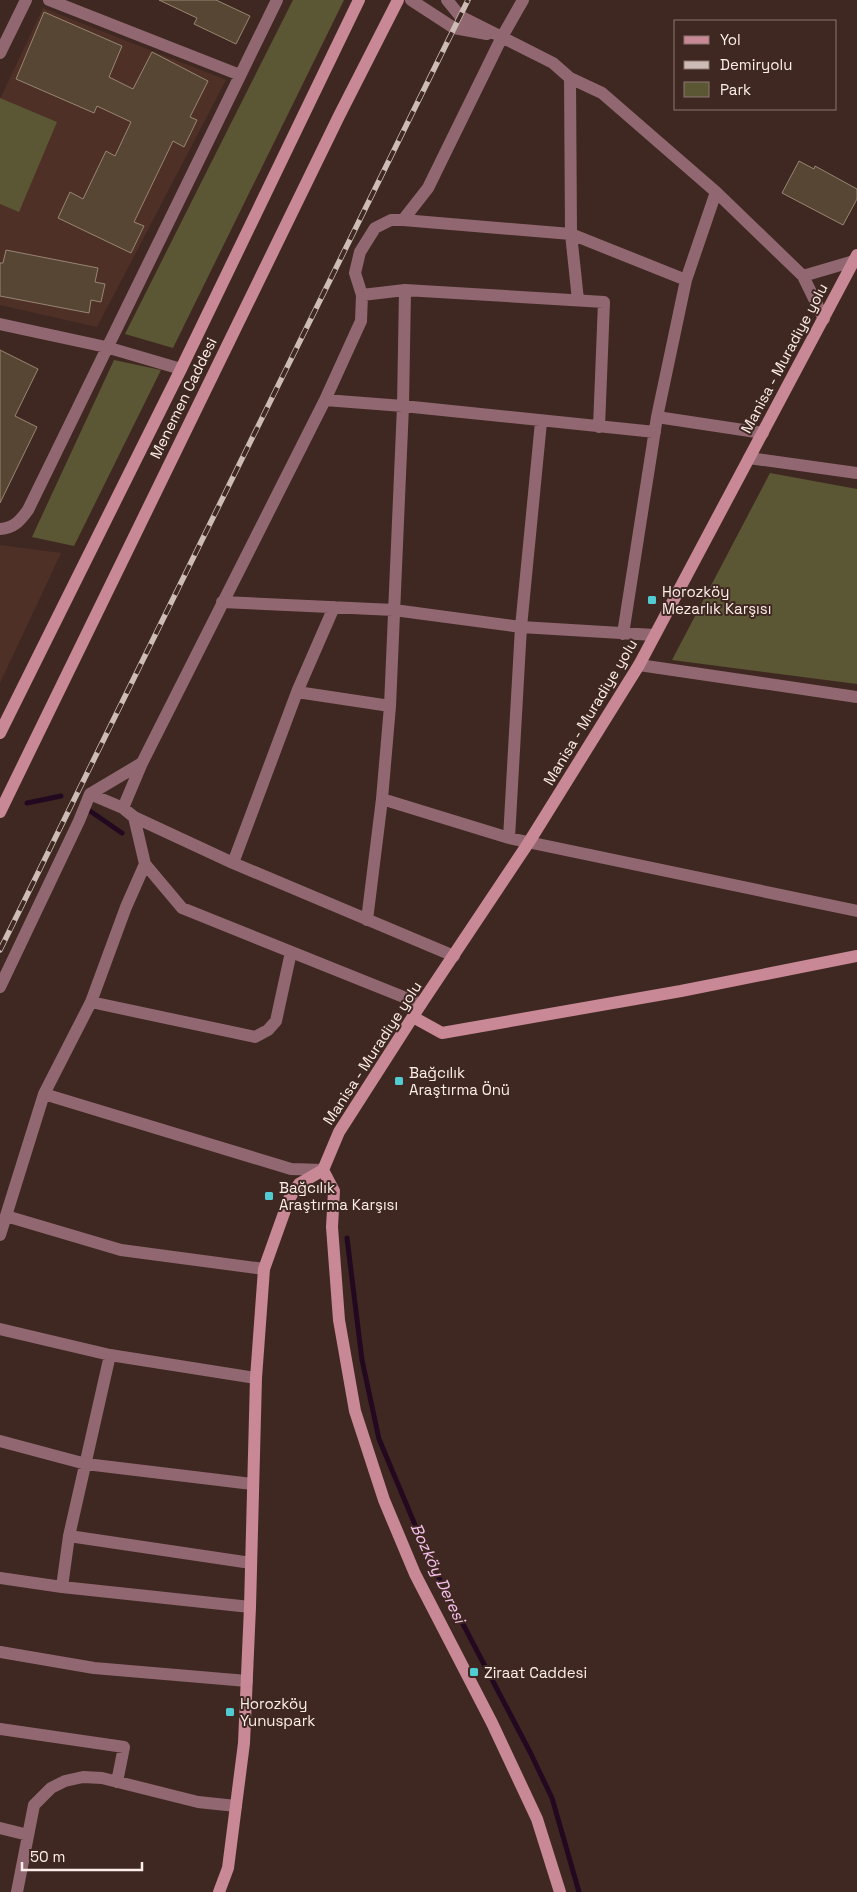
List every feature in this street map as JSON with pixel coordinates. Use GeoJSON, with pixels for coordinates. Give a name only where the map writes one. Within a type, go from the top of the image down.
{"type":"FeatureCollection","features":[{"type":"Feature","properties":{"kind":"main road","name":"Menemen Caddesi"},"geometry":{"type":"LineString","coordinates":[[0,733],[182,369],[359,0]]}},
{"type":"Feature","properties":{"kind":"main road","name":"Menemen Caddesi"},"geometry":{"type":"LineString","coordinates":[[0,812],[335,125],[398,0]]}},
{"type":"Feature","properties":{"kind":"main road","name":"Manisa - Muradiye yolu"},"geometry":{"type":"LineString","coordinates":[[324,1170],[339,1132],[421,1004],[530,842],[639,665],[855,258]]}},
{"type":"Feature","properties":{"kind":"main road"},"geometry":{"type":"LineString","coordinates":[[413,1017],[442,1033],[681,991],[857,956]]}},
{"type":"Feature","properties":{"kind":"main road"},"geometry":{"type":"LineString","coordinates":[[219,1892],[228,1868],[244,1743],[250,1607],[256,1378],[264,1269],[289,1199],[299,1184],[324,1170],[334,1191],[332,1226],[338,1320],[354,1411],[384,1500],[415,1574],[492,1723],[537,1819],[560,1892]]}},
{"type":"Feature","properties":{"kind":"street"},"geometry":{"type":"LineString","coordinates":[[0,53],[26,0]]}},
{"type":"Feature","properties":{"kind":"street"},"geometry":{"type":"LineString","coordinates":[[50,0],[240,75]]}},
{"type":"Feature","properties":{"kind":"street"},"geometry":{"type":"LineString","coordinates":[[0,528],[11,527],[19,522],[28,510],[277,0]]}},
{"type":"Feature","properties":{"kind":"street"},"geometry":{"type":"LineString","coordinates":[[411,0],[454,28],[502,37]]}},
{"type":"Feature","properties":{"kind":"street"},"geometry":{"type":"LineString","coordinates":[[447,0],[460,16],[553,63],[570,78],[602,93],[716,192],[803,276],[824,319]]}},
{"type":"Feature","properties":{"kind":"street"},"geometry":{"type":"LineString","coordinates":[[403,220],[428,188],[502,37],[523,0]]}},
{"type":"Feature","properties":{"kind":"street"},"geometry":{"type":"LineString","coordinates":[[570,78],[571,234],[578,300]]}},
{"type":"Feature","properties":{"kind":"street"},"geometry":{"type":"LineString","coordinates":[[623,634],[656,418],[686,280],[716,192]]}},
{"type":"Feature","properties":{"kind":"street"},"geometry":{"type":"LineString","coordinates":[[123,808],[142,763],[325,400],[361,321],[362,294],[355,273],[360,252],[375,228],[391,220],[403,220],[571,234],[686,280]]}},
{"type":"Feature","properties":{"kind":"street"},"geometry":{"type":"LineString","coordinates":[[803,276],[855,258]]}},
{"type":"Feature","properties":{"kind":"street"},"geometry":{"type":"LineString","coordinates":[[362,294],[405,290],[604,302],[599,427]]}},
{"type":"Feature","properties":{"kind":"street"},"geometry":{"type":"LineString","coordinates":[[367,920],[382,799],[390,706],[403,406],[405,290]]}},
{"type":"Feature","properties":{"kind":"street"},"geometry":{"type":"LineString","coordinates":[[0,324],[106,347],[182,369]]}},
{"type":"Feature","properties":{"kind":"street"},"geometry":{"type":"LineString","coordinates":[[325,400],[403,406],[541,422],[655,432]]}},
{"type":"Feature","properties":{"kind":"street"},"geometry":{"type":"LineString","coordinates":[[656,418],[763,433]]}},
{"type":"Feature","properties":{"kind":"street"},"geometry":{"type":"LineString","coordinates":[[509,838],[521,627],[541,422]]}},
{"type":"Feature","properties":{"kind":"street"},"geometry":{"type":"LineString","coordinates":[[749,458],[857,474]]}},
{"type":"Feature","properties":{"kind":"street"},"geometry":{"type":"LineString","coordinates":[[222,602],[394,610],[521,627],[654,635]]}},
{"type":"Feature","properties":{"kind":"street"},"geometry":{"type":"LineString","coordinates":[[233,863],[297,692],[334,607]]}},
{"type":"Feature","properties":{"kind":"street"},"geometry":{"type":"LineString","coordinates":[[639,665],[857,696]]}},
{"type":"Feature","properties":{"kind":"street"},"geometry":{"type":"LineString","coordinates":[[297,692],[390,706]]}},
{"type":"Feature","properties":{"kind":"street"},"geometry":{"type":"LineString","coordinates":[[0,987],[90,794],[142,763]]}},
{"type":"Feature","properties":{"kind":"street"},"geometry":{"type":"LineString","coordinates":[[90,794],[123,808],[134,818],[233,863],[454,956]]}},
{"type":"Feature","properties":{"kind":"street"},"geometry":{"type":"LineString","coordinates":[[382,799],[509,838],[857,910]]}},
{"type":"Feature","properties":{"kind":"street"},"geometry":{"type":"LineString","coordinates":[[134,818],[145,864],[182,908],[421,1004]]}},
{"type":"Feature","properties":{"kind":"street"},"geometry":{"type":"LineString","coordinates":[[0,1235],[44,1094],[91,1002],[126,907],[145,864]]}},
{"type":"Feature","properties":{"kind":"street"},"geometry":{"type":"LineString","coordinates":[[91,1002],[255,1037],[268,1030],[276,1021],[291,952]]}},
{"type":"Feature","properties":{"kind":"street"},"geometry":{"type":"LineString","coordinates":[[44,1094],[291,1169],[324,1170]]}},
{"type":"Feature","properties":{"kind":"street"},"geometry":{"type":"LineString","coordinates":[[6,1216],[120,1250],[264,1269]]}},
{"type":"Feature","properties":{"kind":"street"},"geometry":{"type":"LineString","coordinates":[[0,1329],[110,1355],[256,1378]]}},
{"type":"Feature","properties":{"kind":"street"},"geometry":{"type":"LineString","coordinates":[[62,1587],[70,1536],[110,1355]]}},
{"type":"Feature","properties":{"kind":"street"},"geometry":{"type":"LineString","coordinates":[[0,1441],[86,1464],[252,1484]]}},
{"type":"Feature","properties":{"kind":"street"},"geometry":{"type":"LineString","coordinates":[[70,1536],[251,1563]]}},
{"type":"Feature","properties":{"kind":"street"},"geometry":{"type":"LineString","coordinates":[[0,1578],[62,1587],[250,1607]]}},
{"type":"Feature","properties":{"kind":"street"},"geometry":{"type":"LineString","coordinates":[[0,1652],[94,1668],[247,1681]]}},
{"type":"Feature","properties":{"kind":"street"},"geometry":{"type":"LineString","coordinates":[[0,1730],[124,1747],[117,1782]]}},
{"type":"Feature","properties":{"kind":"street"},"geometry":{"type":"LineString","coordinates":[[17,1892],[34,1805],[51,1788],[65,1781],[83,1777],[102,1778],[198,1802],[236,1806]]}},
{"type":"Feature","properties":{"kind":"street"},"geometry":{"type":"LineString","coordinates":[[0,1828],[28,1835]]}},
{"type":"Feature","properties":{"kind":"shaded area"},"geometry":{"type":"Polygon","coordinates":[[[43,8],[226,80],[97,327],[0,305],[0,99],[43,8]]]}},
{"type":"Feature","properties":{"kind":"shaded area"},"geometry":{"type":"Polygon","coordinates":[[[0,545],[61,553],[0,683],[0,545]]]}},
{"type":"Feature","properties":{"kind":"green space"},"geometry":{"type":"Polygon","coordinates":[[[293,0],[344,0],[173,348],[125,334],[293,0]]]}},
{"type":"Feature","properties":{"kind":"green space"},"geometry":{"type":"Polygon","coordinates":[[[0,98],[57,122],[19,212],[0,204],[0,98]]]}},
{"type":"Feature","properties":{"kind":"green space"},"geometry":{"type":"Polygon","coordinates":[[[114,360],[161,370],[74,546],[32,537],[114,360]]]}},
{"type":"Feature","properties":{"kind":"green space"},"geometry":{"type":"Polygon","coordinates":[[[770,473],[857,489],[857,684],[672,660],[770,473]]]}},
{"type":"Feature","properties":{"kind":"building"},"geometry":{"type":"Polygon","coordinates":[[[159,0],[216,0],[250,16],[236,44],[194,24],[197,18],[159,0]]]}},
{"type":"Feature","properties":{"kind":"building"},"geometry":{"type":"Polygon","coordinates":[[[44,12],[122,46],[109,77],[133,89],[152,52],[208,81],[190,117],[197,120],[184,147],[173,141],[134,222],[144,226],[131,253],[58,218],[70,192],[83,199],[106,151],[115,156],[131,122],[97,106],[94,113],[16,79],[44,12]]]}},
{"type":"Feature","properties":{"kind":"building"},"geometry":{"type":"Polygon","coordinates":[[[799,161],[814,169],[815,166],[857,189],[857,199],[843,225],[782,193],[799,161]]]}},
{"type":"Feature","properties":{"kind":"building"},"geometry":{"type":"Polygon","coordinates":[[[6,250],[98,268],[95,282],[105,284],[101,302],[91,300],[89,313],[0,296],[0,263],[3,263],[6,250]]]}},
{"type":"Feature","properties":{"kind":"building"},"geometry":{"type":"Polygon","coordinates":[[[0,350],[38,369],[15,416],[37,427],[0,503],[0,350]]]}},
{"type":"Feature","properties":{"kind":"waterway","name":"Bozköy Deresi"},"geometry":{"type":"LineString","coordinates":[[27,803],[61,796]]}},
{"type":"Feature","properties":{"kind":"waterway","name":"Bozköy Deresi"},"geometry":{"type":"LineString","coordinates":[[90,811],[122,833]]}},
{"type":"Feature","properties":{"kind":"waterway","name":"Bozköy Deresi"},"geometry":{"type":"LineString","coordinates":[[347,1238],[362,1360],[379,1439],[431,1563],[552,1798],[579,1892]]}},
{"type":"Feature","properties":{"kind":"railway"},"geometry":{"type":"LineString","coordinates":[[0,950],[468,0]]}},
{"type":"Feature","properties":{"kind":"place","name":"Horozköy Mezarlık Karşısı"},"geometry":{"type":"Point","coordinates":[652,600]}},
{"type":"Feature","properties":{"kind":"place","name":"Bağcılık Araştırma Önü"},"geometry":{"type":"Point","coordinates":[399,1081]}},
{"type":"Feature","properties":{"kind":"place","name":"Bağcılık Araştırma Karşısı"},"geometry":{"type":"Point","coordinates":[269,1196]}},
{"type":"Feature","properties":{"kind":"place","name":"Ziraat Caddesi"},"geometry":{"type":"Point","coordinates":[474,1672]}},
{"type":"Feature","properties":{"kind":"place","name":"Horozköy Yunuspark"},"geometry":{"type":"Point","coordinates":[230,1712]}}]}
